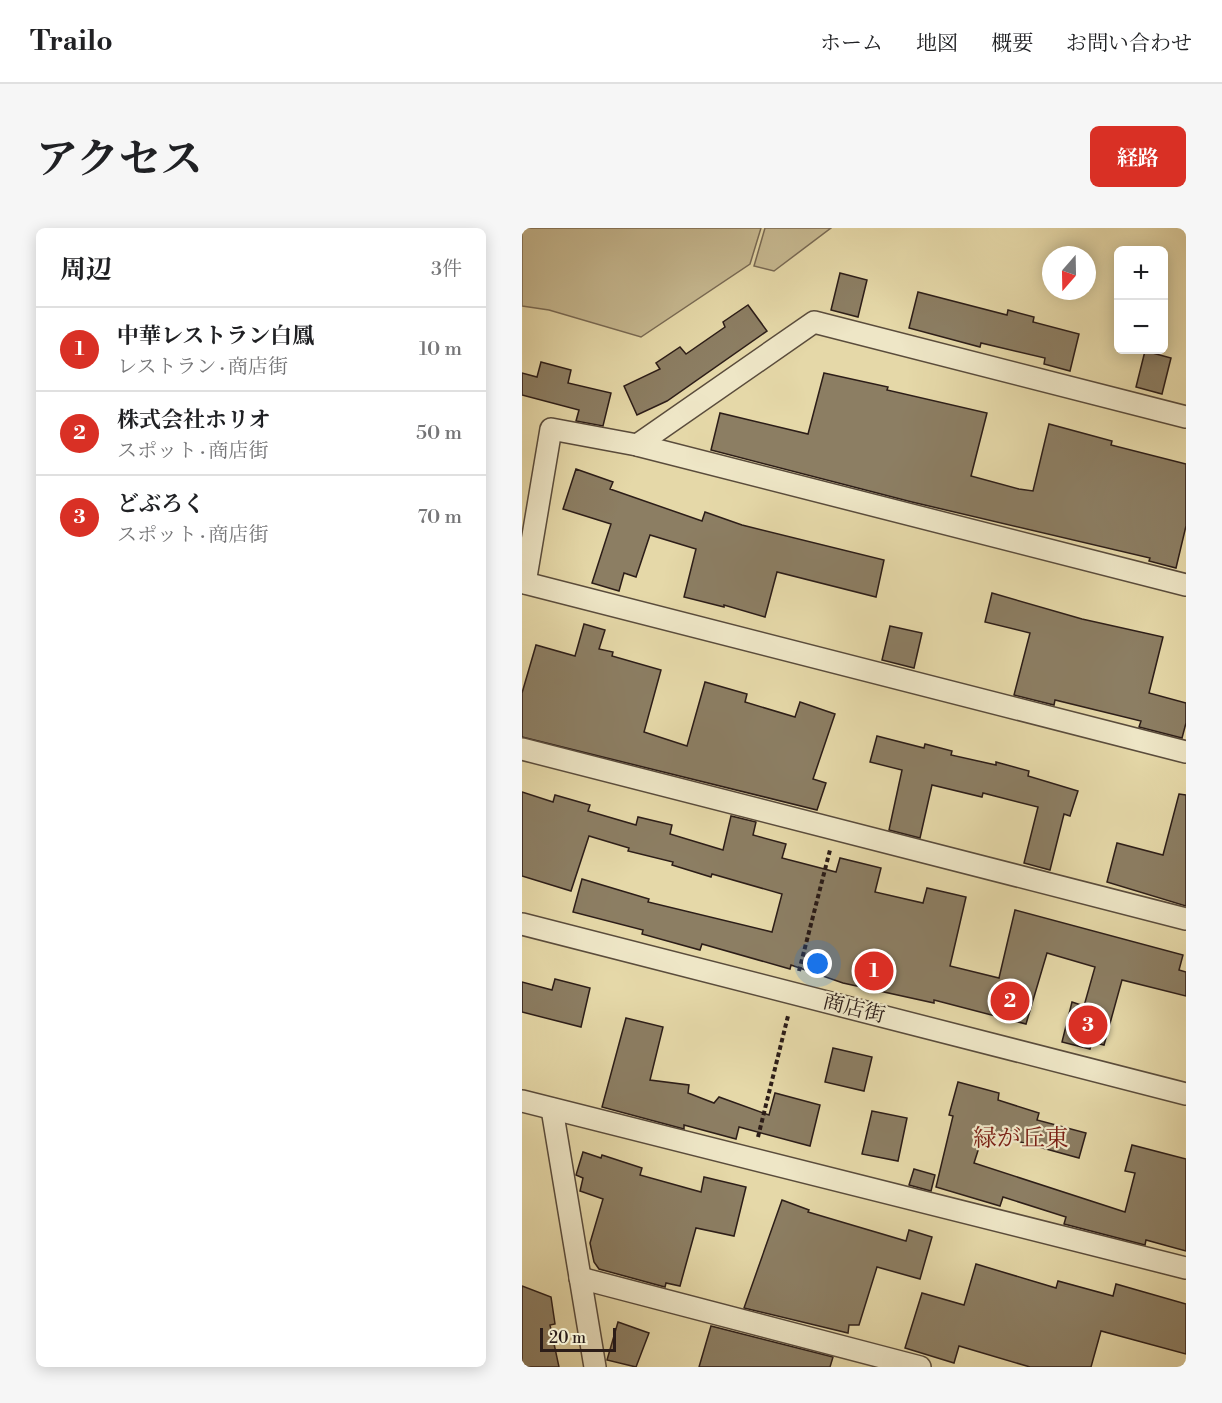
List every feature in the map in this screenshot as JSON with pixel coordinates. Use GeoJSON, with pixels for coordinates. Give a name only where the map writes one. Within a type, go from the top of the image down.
{"type":"FeatureCollection","features":[{"type":"Feature","properties":{"kind":"street"},"geometry":{"type":"LineString","coordinates":[[637,445],[814,322],[1186,417]]}},
{"type":"Feature","properties":{"kind":"street"},"geometry":{"type":"LineString","coordinates":[[1186,585],[637,445],[551,429],[524,582],[1186,752]]}},
{"type":"Feature","properties":{"kind":"street"},"geometry":{"type":"LineString","coordinates":[[522,748],[1186,919]]}},
{"type":"Feature","properties":{"kind":"street","name":"商店街"},"geometry":{"type":"LineString","coordinates":[[522,924],[1186,1094]]}},
{"type":"Feature","properties":{"kind":"street"},"geometry":{"type":"LineString","coordinates":[[522,1101],[1186,1268]]}},
{"type":"Feature","properties":{"kind":"street"},"geometry":{"type":"LineString","coordinates":[[552,1109],[595,1367]]}},
{"type":"Feature","properties":{"kind":"street"},"geometry":{"type":"LineString","coordinates":[[580,1278],[920,1367]]}},
{"type":"Feature","properties":{"kind":"path"},"geometry":{"type":"LineString","coordinates":[[752,1158],[835,830]]}},
{"type":"Feature","properties":{"kind":"shaded area"},"geometry":{"type":"Polygon","coordinates":[[[522,228],[761,228],[750,264],[641,337],[549,310],[522,306],[522,228]]]}},
{"type":"Feature","properties":{"kind":"shaded area"},"geometry":{"type":"Polygon","coordinates":[[[765,228],[831,228],[774,271],[754,266],[765,228]]]}},
{"type":"Feature","properties":{"kind":"building"},"geometry":{"type":"Polygon","coordinates":[[[840,273],[867,280],[858,317],[831,310],[840,273]]]}},
{"type":"Feature","properties":{"kind":"building"},"geometry":{"type":"Polygon","coordinates":[[[918,292],[1007,315],[1008,310],[1034,317],[1033,322],[1079,334],[1070,371],[1044,364],[1045,358],[981,343],[980,347],[909,328],[918,292]]]}},
{"type":"Feature","properties":{"kind":"building"},"geometry":{"type":"Polygon","coordinates":[[[748,305],[767,331],[667,401],[637,415],[624,386],[660,369],[656,363],[680,347],[686,354],[725,327],[723,322],[748,305]]]}},
{"type":"Feature","properties":{"kind":"building"},"geometry":{"type":"Polygon","coordinates":[[[1144,354],[1171,358],[1162,394],[1136,387],[1144,354]]]}},
{"type":"Feature","properties":{"kind":"building"},"geometry":{"type":"Polygon","coordinates":[[[541,362],[571,370],[568,383],[611,393],[603,426],[576,421],[579,410],[522,395],[522,373],[537,377],[541,362]]]}},
{"type":"Feature","properties":{"kind":"building"},"geometry":{"type":"Polygon","coordinates":[[[824,373],[987,413],[971,476],[1019,489],[1033,491],[1049,424],[1112,441],[1111,445],[1186,464],[1186,526],[1176,568],[1149,561],[1150,558],[912,502],[711,450],[720,413],[808,434],[824,373]]]}},
{"type":"Feature","properties":{"kind":"building"},"geometry":{"type":"Polygon","coordinates":[[[576,469],[613,482],[610,489],[702,521],[705,512],[742,525],[884,560],[876,597],[777,572],[765,617],[724,605],[724,607],[684,597],[696,549],[650,535],[636,577],[624,573],[619,591],[592,583],[611,524],[563,509],[576,469]]]}},
{"type":"Feature","properties":{"kind":"building"},"geometry":{"type":"Polygon","coordinates":[[[992,593],[1082,619],[1163,637],[1149,693],[1186,703],[1186,723],[1182,738],[1139,727],[1141,721],[1055,700],[1054,705],[1014,695],[1030,633],[985,622],[992,593]]]}},
{"type":"Feature","properties":{"kind":"building"},"geometry":{"type":"Polygon","coordinates":[[[584,624],[605,630],[599,649],[613,652],[612,656],[661,670],[644,732],[687,746],[705,682],[747,694],[745,702],[795,717],[800,702],[835,714],[813,779],[826,783],[817,810],[522,737],[522,693],[536,645],[575,656],[584,624]]]}},
{"type":"Feature","properties":{"kind":"building"},"geometry":{"type":"Polygon","coordinates":[[[890,626],[922,633],[914,668],[882,660],[890,626]]]}},
{"type":"Feature","properties":{"kind":"building"},"geometry":{"type":"Polygon","coordinates":[[[877,736],[924,748],[925,744],[952,751],[951,755],[996,765],[996,762],[1029,771],[1028,776],[1078,791],[1070,816],[1064,814],[1050,870],[1024,863],[1038,807],[983,793],[982,797],[932,785],[920,838],[889,830],[902,770],[870,762],[877,736]]]}},
{"type":"Feature","properties":{"kind":"building"},"geometry":{"type":"Polygon","coordinates":[[[522,792],[553,802],[555,795],[590,805],[588,811],[636,825],[638,817],[672,825],[670,834],[723,850],[731,816],[756,822],[753,835],[786,844],[782,858],[836,872],[840,858],[881,868],[875,892],[923,903],[927,888],[966,897],[950,966],[999,978],[1015,910],[1183,955],[1179,970],[1186,972],[1186,996],[1122,980],[1104,1045],[1092,1042],[1090,1049],[1062,1042],[1072,1002],[1084,1006],[1095,967],[1047,953],[1026,1024],[934,1000],[934,1003],[843,983],[791,965],[790,969],[702,944],[700,950],[642,934],[643,930],[573,912],[582,879],[649,899],[648,902],[772,932],[782,894],[712,874],[711,877],[672,865],[673,862],[628,851],[629,848],[589,836],[571,891],[522,876],[522,792]]]}},
{"type":"Feature","properties":{"kind":"building"},"geometry":{"type":"Polygon","coordinates":[[[1179,794],[1186,795],[1186,906],[1107,882],[1117,843],[1163,855],[1179,794]]]}},
{"type":"Feature","properties":{"kind":"building"},"geometry":{"type":"Polygon","coordinates":[[[555,979],[590,988],[581,1027],[522,1012],[522,982],[552,990],[555,979]]]}},
{"type":"Feature","properties":{"kind":"building"},"geometry":{"type":"Polygon","coordinates":[[[626,1018],[663,1027],[650,1080],[689,1085],[688,1093],[714,1103],[719,1097],[769,1115],[775,1093],[820,1105],[810,1146],[739,1127],[736,1139],[684,1125],[684,1129],[602,1107],[626,1018]]]}},
{"type":"Feature","properties":{"kind":"building"},"geometry":{"type":"Polygon","coordinates":[[[833,1048],[872,1057],[864,1091],[825,1082],[833,1048]]]}},
{"type":"Feature","properties":{"kind":"building"},"geometry":{"type":"Polygon","coordinates":[[[958,1082],[999,1093],[998,1100],[1039,1113],[1037,1120],[1086,1133],[1079,1158],[984,1132],[974,1163],[1125,1212],[1135,1173],[1125,1171],[1132,1145],[1186,1159],[1186,1251],[1146,1240],[1145,1245],[1064,1224],[1066,1217],[1003,1197],[1000,1206],[936,1187],[953,1116],[949,1115],[958,1082]]]}},
{"type":"Feature","properties":{"kind":"building"},"geometry":{"type":"Polygon","coordinates":[[[872,1111],[907,1118],[898,1161],[862,1154],[872,1111]]]}},
{"type":"Feature","properties":{"kind":"building"},"geometry":{"type":"Polygon","coordinates":[[[583,1152],[601,1158],[602,1155],[642,1168],[640,1175],[701,1192],[704,1177],[746,1187],[734,1236],[696,1228],[680,1286],[666,1283],[665,1287],[599,1269],[594,1262],[590,1243],[603,1199],[580,1191],[583,1178],[576,1175],[583,1152]]]}},
{"type":"Feature","properties":{"kind":"building"},"geometry":{"type":"Polygon","coordinates":[[[914,1169],[935,1175],[931,1191],[909,1185],[914,1169]]]}},
{"type":"Feature","properties":{"kind":"building"},"geometry":{"type":"Polygon","coordinates":[[[782,1200],[809,1210],[808,1212],[906,1241],[909,1230],[932,1237],[920,1279],[877,1267],[859,1325],[849,1325],[848,1333],[744,1308],[782,1200]]]}},
{"type":"Feature","properties":{"kind":"building"},"geometry":{"type":"Polygon","coordinates":[[[976,1264],[1056,1288],[1058,1281],[1113,1296],[1116,1284],[1186,1304],[1186,1354],[1101,1331],[1091,1367],[1030,1367],[959,1346],[954,1363],[905,1348],[922,1293],[964,1305],[976,1264]]]}},
{"type":"Feature","properties":{"kind":"building"},"geometry":{"type":"Polygon","coordinates":[[[522,1286],[551,1297],[555,1324],[550,1325],[559,1367],[522,1367],[522,1286]]]}},
{"type":"Feature","properties":{"kind":"building"},"geometry":{"type":"Polygon","coordinates":[[[618,1322],[649,1333],[636,1367],[607,1360],[618,1322]]]}},
{"type":"Feature","properties":{"kind":"building"},"geometry":{"type":"Polygon","coordinates":[[[711,1326],[833,1357],[830,1367],[699,1367],[711,1326]]]}},
{"type":"Feature","properties":{"kind":"place","name":"中華レストラン白鳳"},"geometry":{"type":"Point","coordinates":[874,971]}},
{"type":"Feature","properties":{"kind":"place","name":"株式会社ホリオ"},"geometry":{"type":"Point","coordinates":[1010,1001]}},
{"type":"Feature","properties":{"kind":"place","name":"どぶろく"},"geometry":{"type":"Point","coordinates":[1088,1025]}},
{"type":"Feature","properties":{"kind":"district","name":"緑が丘東"},"geometry":{"type":"Point","coordinates":[1021,1139]}}]}
